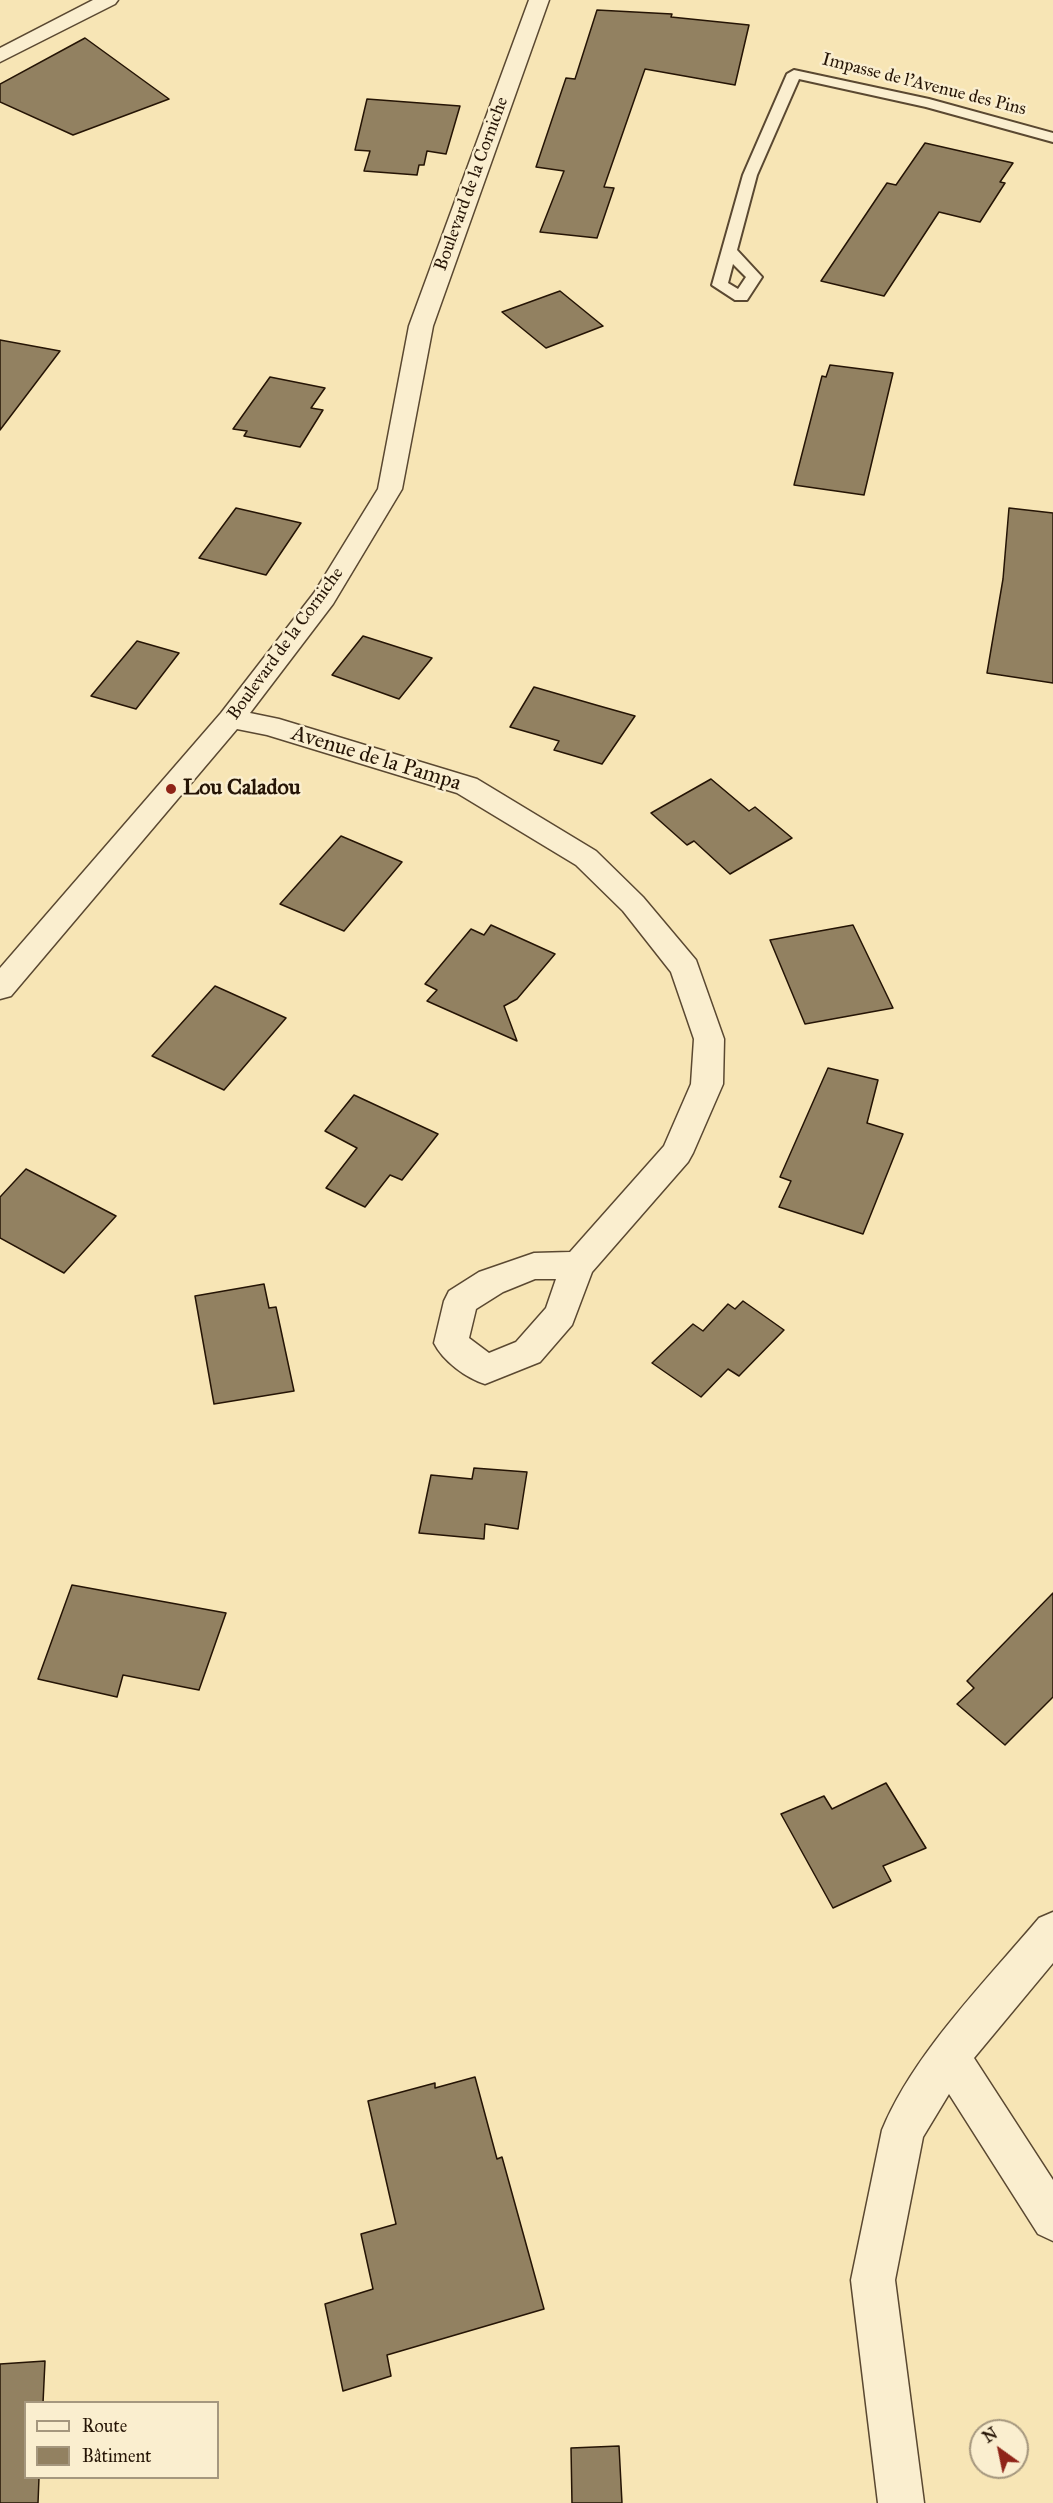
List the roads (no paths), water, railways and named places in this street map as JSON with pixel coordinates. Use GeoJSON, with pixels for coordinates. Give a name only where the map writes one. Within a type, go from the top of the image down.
{"type":"FeatureCollection","features":[{"type":"Feature","properties":{"kind":"street"},"geometry":{"type":"LineString","coordinates":[[0,56],[108,0]]}},
{"type":"Feature","properties":{"kind":"street","name":"Boulevard de la Corniche"},"geometry":{"type":"LineString","coordinates":[[0,988],[231,719],[324,598],[390,489],[421,326],[539,0]]}},
{"type":"Feature","properties":{"kind":"street","name":"Avenue de la Pampa"},"geometry":{"type":"LineString","coordinates":[[231,719],[269,726],[467,786],[586,858],[633,904],[685,968],[709,1040],[707,1084],[677,1153],[578,1265]]}},
{"type":"Feature","properties":{"kind":"street"},"geometry":{"type":"LineString","coordinates":[[901,2503],[873,2280],[903,2130],[949,2056],[1053,1932]]}},
{"type":"Feature","properties":{"kind":"street"},"geometry":{"type":"LineString","coordinates":[[949,2056],[1053,2218]]}},
{"type":"Feature","properties":{"kind":"lane","name":"Impasse de l'Avenue des Pins"},"geometry":{"type":"LineString","coordinates":[[729,250],[750,175],[794,74],[929,103],[1053,138]]}},
{"type":"Feature","properties":{"kind":"place","name":"Lou Caladou"},"geometry":{"type":"Point","coordinates":[171,789]}}]}
